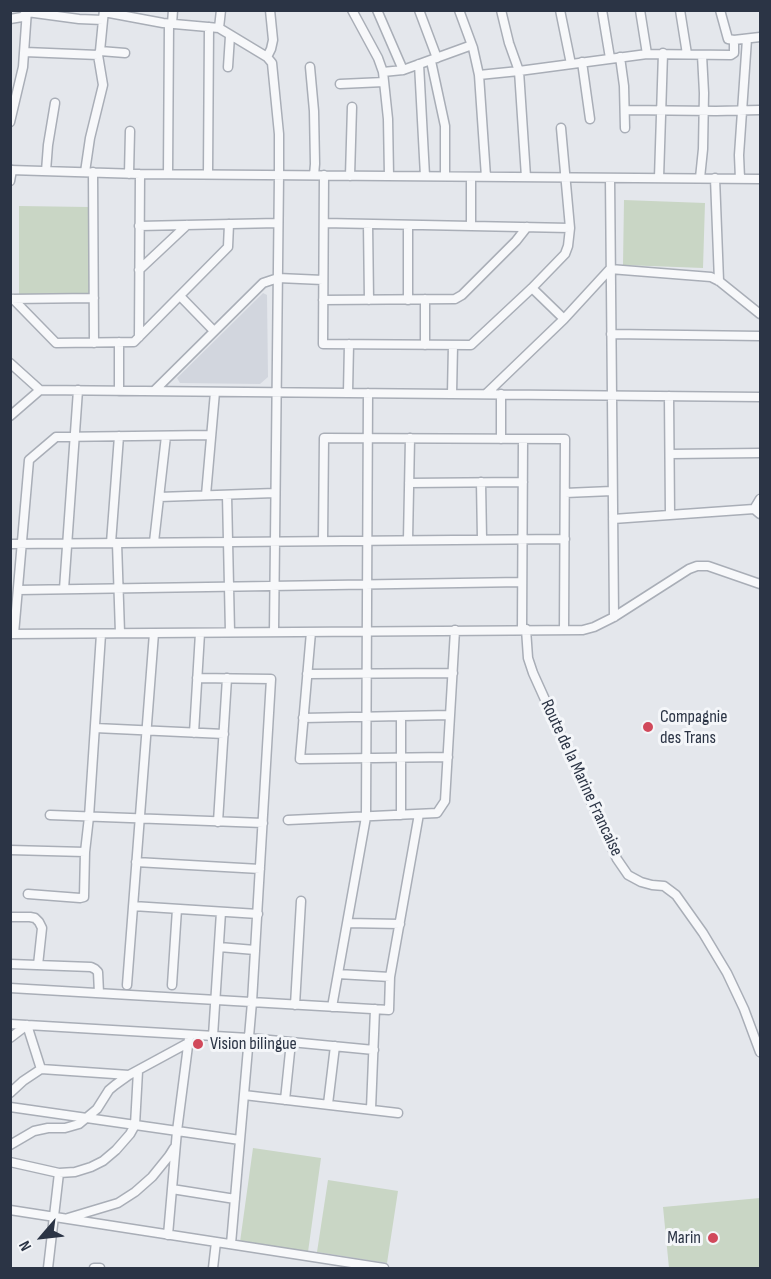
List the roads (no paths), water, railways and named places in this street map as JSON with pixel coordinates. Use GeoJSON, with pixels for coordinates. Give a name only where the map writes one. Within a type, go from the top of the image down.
{"type":"FeatureCollection","features":[{"type":"Feature","properties":{"kind":"street"},"geometry":{"type":"LineString","coordinates":[[168,174],[173,10]]}},
{"type":"Feature","properties":{"kind":"street"},"geometry":{"type":"LineString","coordinates":[[219,28],[221,10]]}},
{"type":"Feature","properties":{"kind":"street"},"geometry":{"type":"LineString","coordinates":[[267,57],[273,40],[270,10]]}},
{"type":"Feature","properties":{"kind":"street"},"geometry":{"type":"LineString","coordinates":[[352,10],[383,72],[388,119],[389,176]]}},
{"type":"Feature","properties":{"kind":"street"},"geometry":{"type":"LineString","coordinates":[[376,10],[403,70]]}},
{"type":"Feature","properties":{"kind":"street"},"geometry":{"type":"LineString","coordinates":[[419,10],[434,59],[445,126],[445,176]]}},
{"type":"Feature","properties":{"kind":"street"},"geometry":{"type":"LineString","coordinates":[[459,10],[472,45],[478,75],[486,177]]}},
{"type":"Feature","properties":{"kind":"street"},"geometry":{"type":"LineString","coordinates":[[560,10],[571,64]]}},
{"type":"Feature","properties":{"kind":"street"},"geometry":{"type":"LineString","coordinates":[[602,10],[615,58],[625,110],[625,128]]}},
{"type":"Feature","properties":{"kind":"street"},"geometry":{"type":"LineString","coordinates":[[640,10],[647,54]]}},
{"type":"Feature","properties":{"kind":"street"},"geometry":{"type":"LineString","coordinates":[[680,10],[687,54]]}},
{"type":"Feature","properties":{"kind":"street"},"geometry":{"type":"LineString","coordinates":[[720,10],[727,38],[734,40],[760,37]]}},
{"type":"Feature","properties":{"kind":"street"},"geometry":{"type":"LineString","coordinates":[[27,11],[79,19],[103,14],[219,28],[267,57],[272,63],[277,105],[279,175],[274,632]]}},
{"type":"Feature","properties":{"kind":"street"},"geometry":{"type":"LineString","coordinates":[[10,19],[22,16],[27,11]]}},
{"type":"Feature","properties":{"kind":"street"},"geometry":{"type":"LineString","coordinates":[[10,122],[25,52],[27,11]]}},
{"type":"Feature","properties":{"kind":"street"},"geometry":{"type":"LineString","coordinates":[[502,11],[509,43],[519,71],[526,177]]}},
{"type":"Feature","properties":{"kind":"street"},"geometry":{"type":"LineString","coordinates":[[94,343],[89,172],[90,138],[103,85],[99,53],[103,14]]}},
{"type":"Feature","properties":{"kind":"street"},"geometry":{"type":"LineString","coordinates":[[208,174],[209,27]]}},
{"type":"Feature","properties":{"kind":"street"},"geometry":{"type":"LineString","coordinates":[[228,67],[230,36]]}},
{"type":"Feature","properties":{"kind":"street"},"geometry":{"type":"LineString","coordinates":[[740,179],[747,39]]}},
{"type":"Feature","properties":{"kind":"street"},"geometry":{"type":"LineString","coordinates":[[478,75],[647,54],[732,55],[734,40]]}},
{"type":"Feature","properties":{"kind":"street"},"geometry":{"type":"LineString","coordinates":[[383,72],[403,70],[472,45]]}},
{"type":"Feature","properties":{"kind":"street"},"geometry":{"type":"LineString","coordinates":[[25,52],[125,53]]}},
{"type":"Feature","properties":{"kind":"street"},"geometry":{"type":"LineString","coordinates":[[659,178],[663,54]]}},
{"type":"Feature","properties":{"kind":"street"},"geometry":{"type":"LineString","coordinates":[[700,178],[703,149],[702,55]]}},
{"type":"Feature","properties":{"kind":"street"},"geometry":{"type":"LineString","coordinates":[[582,62],[590,119]]}},
{"type":"Feature","properties":{"kind":"street"},"geometry":{"type":"LineString","coordinates":[[418,64],[425,176]]}},
{"type":"Feature","properties":{"kind":"street"},"geometry":{"type":"LineString","coordinates":[[310,67],[314,111],[314,175]]}},
{"type":"Feature","properties":{"kind":"street"},"geometry":{"type":"LineString","coordinates":[[340,84],[384,82]]}},
{"type":"Feature","properties":{"kind":"street"},"geometry":{"type":"LineString","coordinates":[[46,171],[55,103]]}},
{"type":"Feature","properties":{"kind":"street"},"geometry":{"type":"LineString","coordinates":[[350,176],[352,107]]}},
{"type":"Feature","properties":{"kind":"street"},"geometry":{"type":"LineString","coordinates":[[625,110],[760,110]]}},
{"type":"Feature","properties":{"kind":"street"},"geometry":{"type":"LineString","coordinates":[[324,175],[323,344],[471,345],[565,254],[570,228],[561,128]]}},
{"type":"Feature","properties":{"kind":"street"},"geometry":{"type":"LineString","coordinates":[[129,174],[130,131]]}},
{"type":"Feature","properties":{"kind":"street"},"geometry":{"type":"LineString","coordinates":[[10,181],[11,170],[129,174],[760,179]]}},
{"type":"Feature","properties":{"kind":"street"},"geometry":{"type":"LineString","coordinates":[[139,337],[140,174]]}},
{"type":"Feature","properties":{"kind":"street"},"geometry":{"type":"LineString","coordinates":[[471,177],[471,226]]}},
{"type":"Feature","properties":{"kind":"street"},"geometry":{"type":"LineString","coordinates":[[609,178],[614,617]]}},
{"type":"Feature","properties":{"kind":"street"},"geometry":{"type":"LineString","coordinates":[[715,178],[719,281]]}},
{"type":"Feature","properties":{"kind":"street"},"geometry":{"type":"LineString","coordinates":[[140,226],[278,223]]}},
{"type":"Feature","properties":{"kind":"street"},"geometry":{"type":"LineString","coordinates":[[324,223],[570,228]]}},
{"type":"Feature","properties":{"kind":"street"},"geometry":{"type":"LineString","coordinates":[[12,299],[56,343],[134,342],[228,248],[229,224]]}},
{"type":"Feature","properties":{"kind":"street"},"geometry":{"type":"LineString","coordinates":[[368,224],[369,300]]}},
{"type":"Feature","properties":{"kind":"street"},"geometry":{"type":"LineString","coordinates":[[139,270],[187,225]]}},
{"type":"Feature","properties":{"kind":"street"},"geometry":{"type":"LineString","coordinates":[[408,225],[408,300]]}},
{"type":"Feature","properties":{"kind":"street"},"geometry":{"type":"LineString","coordinates":[[323,300],[455,299],[462,295],[516,241],[527,227]]}},
{"type":"Feature","properties":{"kind":"street"},"geometry":{"type":"LineString","coordinates":[[610,269],[711,277],[760,314]]}},
{"type":"Feature","properties":{"kind":"street"},"geometry":{"type":"LineString","coordinates":[[486,394],[564,319],[610,269]]}},
{"type":"Feature","properties":{"kind":"street"},"geometry":{"type":"LineString","coordinates":[[154,391],[263,283],[278,278],[323,280]]}},
{"type":"Feature","properties":{"kind":"street"},"geometry":{"type":"LineString","coordinates":[[532,288],[564,319]]}},
{"type":"Feature","properties":{"kind":"street"},"geometry":{"type":"LineString","coordinates":[[180,296],[214,331]]}},
{"type":"Feature","properties":{"kind":"street"},"geometry":{"type":"LineString","coordinates":[[12,299],[94,298]]}},
{"type":"Feature","properties":{"kind":"street"},"geometry":{"type":"LineString","coordinates":[[425,300],[425,345]]}},
{"type":"Feature","properties":{"kind":"street"},"geometry":{"type":"LineString","coordinates":[[611,334],[760,336]]}},
{"type":"Feature","properties":{"kind":"street"},"geometry":{"type":"LineString","coordinates":[[119,342],[119,391]]}},
{"type":"Feature","properties":{"kind":"street"},"geometry":{"type":"LineString","coordinates":[[348,393],[349,344]]}},
{"type":"Feature","properties":{"kind":"street"},"geometry":{"type":"LineString","coordinates":[[452,394],[453,345]]}},
{"type":"Feature","properties":{"kind":"street"},"geometry":{"type":"LineString","coordinates":[[10,363],[40,390]]}},
{"type":"Feature","properties":{"kind":"street"},"geometry":{"type":"LineString","coordinates":[[10,416],[40,390],[760,397]]}},
{"type":"Feature","properties":{"kind":"street"},"geometry":{"type":"LineString","coordinates":[[64,589],[78,390]]}},
{"type":"Feature","properties":{"kind":"street"},"geometry":{"type":"LineString","coordinates":[[206,495],[215,392]]}},
{"type":"Feature","properties":{"kind":"street"},"geometry":{"type":"LineString","coordinates":[[332,1007],[366,817],[368,393]]}},
{"type":"Feature","properties":{"kind":"street"},"geometry":{"type":"LineString","coordinates":[[501,394],[501,439]]}},
{"type":"Feature","properties":{"kind":"street"},"geometry":{"type":"LineString","coordinates":[[669,396],[670,515]]}},
{"type":"Feature","properties":{"kind":"street"},"geometry":{"type":"LineString","coordinates":[[211,435],[56,437],[29,460],[12,634],[584,630],[614,617],[688,569],[697,566],[708,566],[760,584]]}},
{"type":"Feature","properties":{"kind":"street"},"geometry":{"type":"LineString","coordinates":[[119,436],[114,543],[119,588],[120,633]]}},
{"type":"Feature","properties":{"kind":"street"},"geometry":{"type":"LineString","coordinates":[[154,542],[166,436]]}},
{"type":"Feature","properties":{"kind":"street"},"geometry":{"type":"LineString","coordinates":[[323,541],[324,438],[565,439],[564,630]]}},
{"type":"Feature","properties":{"kind":"street"},"geometry":{"type":"LineString","coordinates":[[408,540],[410,438]]}},
{"type":"Feature","properties":{"kind":"street","name":"Route de la Marine Francaise"},"geometry":{"type":"LineString","coordinates":[[523,439],[524,629],[528,658],[533,673],[617,859],[634,879],[664,886],[676,895],[703,933],[727,973],[760,1052]]}},
{"type":"Feature","properties":{"kind":"street"},"geometry":{"type":"LineString","coordinates":[[670,454],[760,453]]}},
{"type":"Feature","properties":{"kind":"street"},"geometry":{"type":"LineString","coordinates":[[482,482],[482,539]]}},
{"type":"Feature","properties":{"kind":"street"},"geometry":{"type":"LineString","coordinates":[[409,483],[523,482]]}},
{"type":"Feature","properties":{"kind":"street"},"geometry":{"type":"LineString","coordinates":[[565,493],[612,491]]}},
{"type":"Feature","properties":{"kind":"street"},"geometry":{"type":"LineString","coordinates":[[159,497],[275,493]]}},
{"type":"Feature","properties":{"kind":"street"},"geometry":{"type":"LineString","coordinates":[[228,495],[230,632]]}},
{"type":"Feature","properties":{"kind":"street"},"geometry":{"type":"LineString","coordinates":[[613,519],[757,512],[760,499]]}},
{"type":"Feature","properties":{"kind":"street"},"geometry":{"type":"LineString","coordinates":[[10,544],[565,538]]}},
{"type":"Feature","properties":{"kind":"street"},"geometry":{"type":"LineString","coordinates":[[18,590],[522,582]]}},
{"type":"Feature","properties":{"kind":"street"},"geometry":{"type":"LineString","coordinates":[[288,819],[436,813],[446,801],[455,630]]}},
{"type":"Feature","properties":{"kind":"street"},"geometry":{"type":"LineString","coordinates":[[311,632],[300,759],[448,757]]}},
{"type":"Feature","properties":{"kind":"street"},"geometry":{"type":"LineString","coordinates":[[28,894],[84,897],[85,852],[101,633]]}},
{"type":"Feature","properties":{"kind":"street"},"geometry":{"type":"LineString","coordinates":[[127,984],[154,633]]}},
{"type":"Feature","properties":{"kind":"street"},"geometry":{"type":"LineString","coordinates":[[194,733],[200,633]]}},
{"type":"Feature","properties":{"kind":"street"},"geometry":{"type":"LineString","coordinates":[[307,674],[453,673]]}},
{"type":"Feature","properties":{"kind":"street"},"geometry":{"type":"LineString","coordinates":[[197,678],[271,679],[252,1002],[231,1244]]}},
{"type":"Feature","properties":{"kind":"street"},"geometry":{"type":"LineString","coordinates":[[218,822],[227,678]]}},
{"type":"Feature","properties":{"kind":"street"},"geometry":{"type":"LineString","coordinates":[[303,718],[450,715]]}},
{"type":"Feature","properties":{"kind":"street"},"geometry":{"type":"LineString","coordinates":[[401,716],[401,815]]}},
{"type":"Feature","properties":{"kind":"street"},"geometry":{"type":"LineString","coordinates":[[95,728],[224,734]]}},
{"type":"Feature","properties":{"kind":"street"},"geometry":{"type":"LineString","coordinates":[[10,988],[389,1010],[390,977],[419,814]]}},
{"type":"Feature","properties":{"kind":"street"},"geometry":{"type":"LineString","coordinates":[[50,815],[263,823]]}},
{"type":"Feature","properties":{"kind":"street"},"geometry":{"type":"LineString","coordinates":[[10,850],[85,852]]}},
{"type":"Feature","properties":{"kind":"street"},"geometry":{"type":"LineString","coordinates":[[136,862],[260,869]]}},
{"type":"Feature","properties":{"kind":"street"},"geometry":{"type":"LineString","coordinates":[[295,1005],[301,901]]}},
{"type":"Feature","properties":{"kind":"street"},"geometry":{"type":"LineString","coordinates":[[133,906],[258,914]]}},
{"type":"Feature","properties":{"kind":"street"},"geometry":{"type":"LineString","coordinates":[[172,985],[177,909]]}},
{"type":"Feature","properties":{"kind":"street"},"geometry":{"type":"LineString","coordinates":[[213,1036],[220,912]]}},
{"type":"Feature","properties":{"kind":"street"},"geometry":{"type":"LineString","coordinates":[[10,917],[30,917],[39,922],[42,928],[38,965]]}},
{"type":"Feature","properties":{"kind":"street"},"geometry":{"type":"LineString","coordinates":[[347,923],[400,924]]}},
{"type":"Feature","properties":{"kind":"street"},"geometry":{"type":"LineString","coordinates":[[219,946],[255,950]]}},
{"type":"Feature","properties":{"kind":"street"},"geometry":{"type":"LineString","coordinates":[[10,964],[91,967],[98,972],[99,993]]}},
{"type":"Feature","properties":{"kind":"street"},"geometry":{"type":"LineString","coordinates":[[338,974],[390,977]]}},
{"type":"Feature","properties":{"kind":"street"},"geometry":{"type":"LineString","coordinates":[[371,1109],[375,1009]]}},
{"type":"Feature","properties":{"kind":"street"},"geometry":{"type":"LineString","coordinates":[[10,1024],[189,1039],[213,1036],[249,1038],[374,1050]]}},
{"type":"Feature","properties":{"kind":"street"},"geometry":{"type":"LineString","coordinates":[[10,1038],[27,1025]]}},
{"type":"Feature","properties":{"kind":"street"},"geometry":{"type":"LineString","coordinates":[[27,1025],[41,1069]]}},
{"type":"Feature","properties":{"kind":"street"},"geometry":{"type":"LineString","coordinates":[[10,1145],[34,1131],[65,1128],[79,1124],[97,1108],[109,1090],[129,1075],[189,1039]]}},
{"type":"Feature","properties":{"kind":"street"},"geometry":{"type":"LineString","coordinates":[[168,1235],[177,1131],[189,1039]]}},
{"type":"Feature","properties":{"kind":"street"},"geometry":{"type":"LineString","coordinates":[[285,1100],[291,1042]]}},
{"type":"Feature","properties":{"kind":"street"},"geometry":{"type":"LineString","coordinates":[[328,1104],[335,1046]]}},
{"type":"Feature","properties":{"kind":"street"},"geometry":{"type":"LineString","coordinates":[[10,1093],[41,1069],[129,1075]]}},
{"type":"Feature","properties":{"kind":"street"},"geometry":{"type":"LineString","coordinates":[[10,1162],[59,1173],[75,1172],[103,1161],[116,1150],[135,1125],[138,1071]]}},
{"type":"Feature","properties":{"kind":"street"},"geometry":{"type":"LineString","coordinates":[[244,1095],[398,1113]]}},
{"type":"Feature","properties":{"kind":"street"},"geometry":{"type":"LineString","coordinates":[[10,1107],[240,1140]]}},
{"type":"Feature","properties":{"kind":"street"},"geometry":{"type":"LineString","coordinates":[[65,1219],[118,1203],[135,1192],[152,1177],[176,1143]]}},
{"type":"Feature","properties":{"kind":"street"},"geometry":{"type":"LineString","coordinates":[[48,1269],[59,1173]]}},
{"type":"Feature","properties":{"kind":"street"},"geometry":{"type":"LineString","coordinates":[[172,1189],[235,1199]]}},
{"type":"Feature","properties":{"kind":"street"},"geometry":{"type":"LineString","coordinates":[[10,1220],[11,1210],[384,1269]]}},
{"type":"Feature","properties":{"kind":"street"},"geometry":{"type":"LineString","coordinates":[[213,1269],[216,1242]]}},
{"type":"Feature","properties":{"kind":"place","name":"Compagnie des Trans"},"geometry":{"type":"Point","coordinates":[648,727]}},
{"type":"Feature","properties":{"kind":"place","name":"Vision bilingue"},"geometry":{"type":"Point","coordinates":[198,1044]}},
{"type":"Feature","properties":{"kind":"place","name":"Marin"},"geometry":{"type":"Point","coordinates":[713,1238]}}]}
